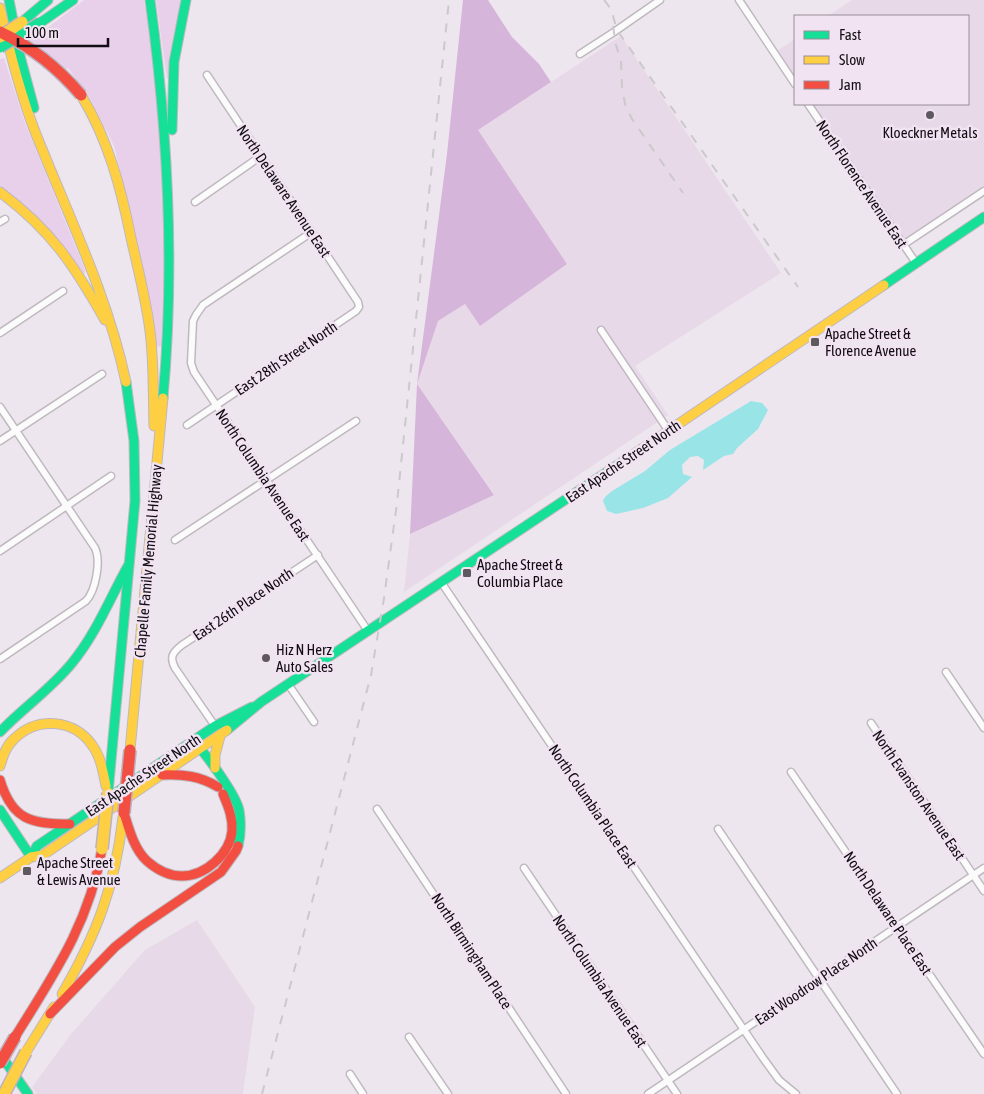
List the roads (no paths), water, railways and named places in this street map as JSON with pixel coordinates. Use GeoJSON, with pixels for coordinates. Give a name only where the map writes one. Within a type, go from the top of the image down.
{"type":"FeatureCollection","features":[{"type":"Feature","properties":{"kind":"main road"},"geometry":{"type":"LineString","coordinates":[[9,0],[20,56],[55,179]]}},
{"type":"Feature","properties":{"kind":"main road"},"geometry":{"type":"LineString","coordinates":[[0,37],[48,0]]}},
{"type":"Feature","properties":{"kind":"main road"},"geometry":{"type":"LineString","coordinates":[[0,46],[40,23],[73,0]]}},
{"type":"Feature","properties":{"kind":"main road","name":"Chapelle Family Memorial Highway"},"geometry":{"type":"LineString","coordinates":[[4,1094],[26,1052],[81,963],[96,932],[114,880],[126,834],[124,813],[167,350],[170,235],[166,130],[150,0]]}},
{"type":"Feature","properties":{"kind":"main road"},"geometry":{"type":"LineString","coordinates":[[170,235],[174,62],[186,0]]}},
{"type":"Feature","properties":{"kind":"main road","name":"Chapelle Family Memorial Highway"},"geometry":{"type":"LineString","coordinates":[[0,8],[21,91],[104,300],[118,344],[131,410],[135,458],[135,500],[130,563],[106,766],[108,793],[102,849],[94,887],[82,922],[60,964],[0,1064]]}},
{"type":"Feature","properties":{"kind":"main road"},"geometry":{"type":"LineString","coordinates":[[0,32],[21,42],[63,73],[81,95],[99,126],[112,158],[148,316],[152,351],[156,479]]}},
{"type":"Feature","properties":{"kind":"main road"},"geometry":{"type":"LineString","coordinates":[[0,192],[15,202],[35,220],[62,249],[80,274],[118,344]]}},
{"type":"Feature","properties":{"kind":"main road","name":"East Apache Street North"},"geometry":{"type":"LineString","coordinates":[[0,878],[31,857],[43,855],[162,775],[218,731],[242,719],[261,702],[984,218]]}},
{"type":"Feature","properties":{"kind":"main road"},"geometry":{"type":"LineString","coordinates":[[0,732],[60,676],[81,652],[99,624],[118,583],[130,563]]}},
{"type":"Feature","properties":{"kind":"main road"},"geometry":{"type":"LineString","coordinates":[[0,766],[4,752],[15,737],[31,726],[52,723],[66,725],[84,735],[106,766]]}},
{"type":"Feature","properties":{"kind":"main road"},"geometry":{"type":"LineString","coordinates":[[215,769],[214,755],[218,731]]}},
{"type":"Feature","properties":{"kind":"main road"},"geometry":{"type":"LineString","coordinates":[[50,1014],[93,967],[126,937],[214,877],[230,862],[240,837],[241,814],[235,799],[215,769],[196,747]]}},
{"type":"Feature","properties":{"kind":"main road"},"geometry":{"type":"LineString","coordinates":[[126,834],[144,858],[159,870],[170,874],[183,876],[206,870],[215,864],[226,851],[233,830],[230,806],[196,747]]}},
{"type":"Feature","properties":{"kind":"main road","name":"East Apache Street North"},"geometry":{"type":"LineString","coordinates":[[31,857],[37,846],[70,824],[196,747]]}},
{"type":"Feature","properties":{"kind":"main road"},"geometry":{"type":"LineString","coordinates":[[162,775],[192,775],[205,778],[218,787]]}},
{"type":"Feature","properties":{"kind":"main road"},"geometry":{"type":"LineString","coordinates":[[0,780],[7,800],[26,818],[42,824],[70,824]]}},
{"type":"Feature","properties":{"kind":"main road"},"geometry":{"type":"LineString","coordinates":[[0,810],[31,857]]}},
{"type":"Feature","properties":{"kind":"main road"},"geometry":{"type":"LineString","coordinates":[[0,1054],[28,1094]]}},
{"type":"Feature","properties":{"kind":"street"},"geometry":{"type":"LineString","coordinates":[[580,54],[660,0]]}},
{"type":"Feature","properties":{"kind":"street"},"geometry":{"type":"LineString","coordinates":[[739,0],[794,82]]}},
{"type":"Feature","properties":{"kind":"street","name":"North Delaware Avenue East"},"geometry":{"type":"LineString","coordinates":[[207,75],[358,302],[359,307]]}},
{"type":"Feature","properties":{"kind":"street","name":"North Florence Avenue East"},"geometry":{"type":"LineString","coordinates":[[809,105],[916,264]]}},
{"type":"Feature","properties":{"kind":"street"},"geometry":{"type":"LineString","coordinates":[[195,202],[261,156]]}},
{"type":"Feature","properties":{"kind":"street"},"geometry":{"type":"LineString","coordinates":[[903,245],[984,191]]}},
{"type":"Feature","properties":{"kind":"street","name":"North Columbia Avenue East"},"geometry":{"type":"LineString","coordinates":[[312,232],[198,310],[193,321],[190,363],[194,372],[368,631]]}},
{"type":"Feature","properties":{"kind":"street"},"geometry":{"type":"LineString","coordinates":[[0,333],[63,291]]}},
{"type":"Feature","properties":{"kind":"street","name":"East 28th Street North"},"geometry":{"type":"LineString","coordinates":[[186,425],[354,313],[359,307]]}},
{"type":"Feature","properties":{"kind":"street"},"geometry":{"type":"LineString","coordinates":[[601,330],[668,430]]}},
{"type":"Feature","properties":{"kind":"street"},"geometry":{"type":"LineString","coordinates":[[0,441],[102,374]]}},
{"type":"Feature","properties":{"kind":"street"},"geometry":{"type":"LineString","coordinates":[[0,407],[95,548],[99,562],[91,593],[86,601],[0,659]]}},
{"type":"Feature","properties":{"kind":"street"},"geometry":{"type":"LineString","coordinates":[[175,540],[356,421]]}},
{"type":"Feature","properties":{"kind":"street"},"geometry":{"type":"LineString","coordinates":[[0,551],[112,476]]}},
{"type":"Feature","properties":{"kind":"street","name":"East 26th Place North"},"geometry":{"type":"LineString","coordinates":[[218,731],[175,668],[171,660],[173,652],[318,555]]}},
{"type":"Feature","properties":{"kind":"street","name":"North Columbia Place East"},"geometry":{"type":"LineString","coordinates":[[441,582],[744,1030],[780,1080],[796,1094]]}},
{"type":"Feature","properties":{"kind":"street"},"geometry":{"type":"LineString","coordinates":[[946,672],[984,728]]}},
{"type":"Feature","properties":{"kind":"street"},"geometry":{"type":"LineString","coordinates":[[288,684],[314,722]]}},
{"type":"Feature","properties":{"kind":"street","name":"North Evanston Avenue East"},"geometry":{"type":"LineString","coordinates":[[871,723],[984,891]]}},
{"type":"Feature","properties":{"kind":"street","name":"North Delaware Place East"},"geometry":{"type":"LineString","coordinates":[[791,772],[984,1054]]}},
{"type":"Feature","properties":{"kind":"street","name":"North Birmingham Place"},"geometry":{"type":"LineString","coordinates":[[377,809],[566,1094]]}},
{"type":"Feature","properties":{"kind":"street"},"geometry":{"type":"LineString","coordinates":[[718,829],[897,1094]]}},
{"type":"Feature","properties":{"kind":"street","name":"North Columbia Avenue East"},"geometry":{"type":"LineString","coordinates":[[524,868],[676,1094]]}},
{"type":"Feature","properties":{"kind":"street","name":"East Woodrow Place North"},"geometry":{"type":"LineString","coordinates":[[648,1094],[984,868]]}},
{"type":"Feature","properties":{"kind":"street"},"geometry":{"type":"LineString","coordinates":[[409,1037],[448,1094]]}},
{"type":"Feature","properties":{"kind":"street"},"geometry":{"type":"LineString","coordinates":[[350,1074],[363,1094]]}},
{"type":"Feature","properties":{"kind":"water"},"geometry":{"type":"Polygon","coordinates":[[[751,401],[762,403],[768,410],[758,429],[733,454],[724,456],[703,470],[704,460],[698,456],[690,457],[682,465],[683,474],[692,477],[668,498],[643,508],[616,514],[607,511],[603,501],[612,491],[645,471],[670,450],[751,401]]]}},
{"type":"Feature","properties":{"kind":"railway"},"geometry":{"type":"LineString","coordinates":[[262,1094],[371,675],[397,503],[449,0]]}},
{"type":"Feature","properties":{"kind":"railway"},"geometry":{"type":"LineString","coordinates":[[604,0],[611,9],[617,30],[798,287]]}},
{"type":"Feature","properties":{"kind":"railway"},"geometry":{"type":"LineString","coordinates":[[613,26],[621,61],[625,104],[632,119],[683,193]]}},
{"type":"Feature","properties":{"kind":"place","name":"Kloeckner Metals"},"geometry":{"type":"Point","coordinates":[930,115]}},
{"type":"Feature","properties":{"kind":"place","name":"Apache Street & Florence Avenue"},"geometry":{"type":"Point","coordinates":[815,342]}},
{"type":"Feature","properties":{"kind":"place","name":"Apache Street & Columbia Place"},"geometry":{"type":"Point","coordinates":[467,573]}},
{"type":"Feature","properties":{"kind":"place","name":"Hiz N Herz Auto Sales"},"geometry":{"type":"Point","coordinates":[266,658]}},
{"type":"Feature","properties":{"kind":"place","name":"Apache Street & Lewis Avenue"},"geometry":{"type":"Point","coordinates":[27,871]}}]}
